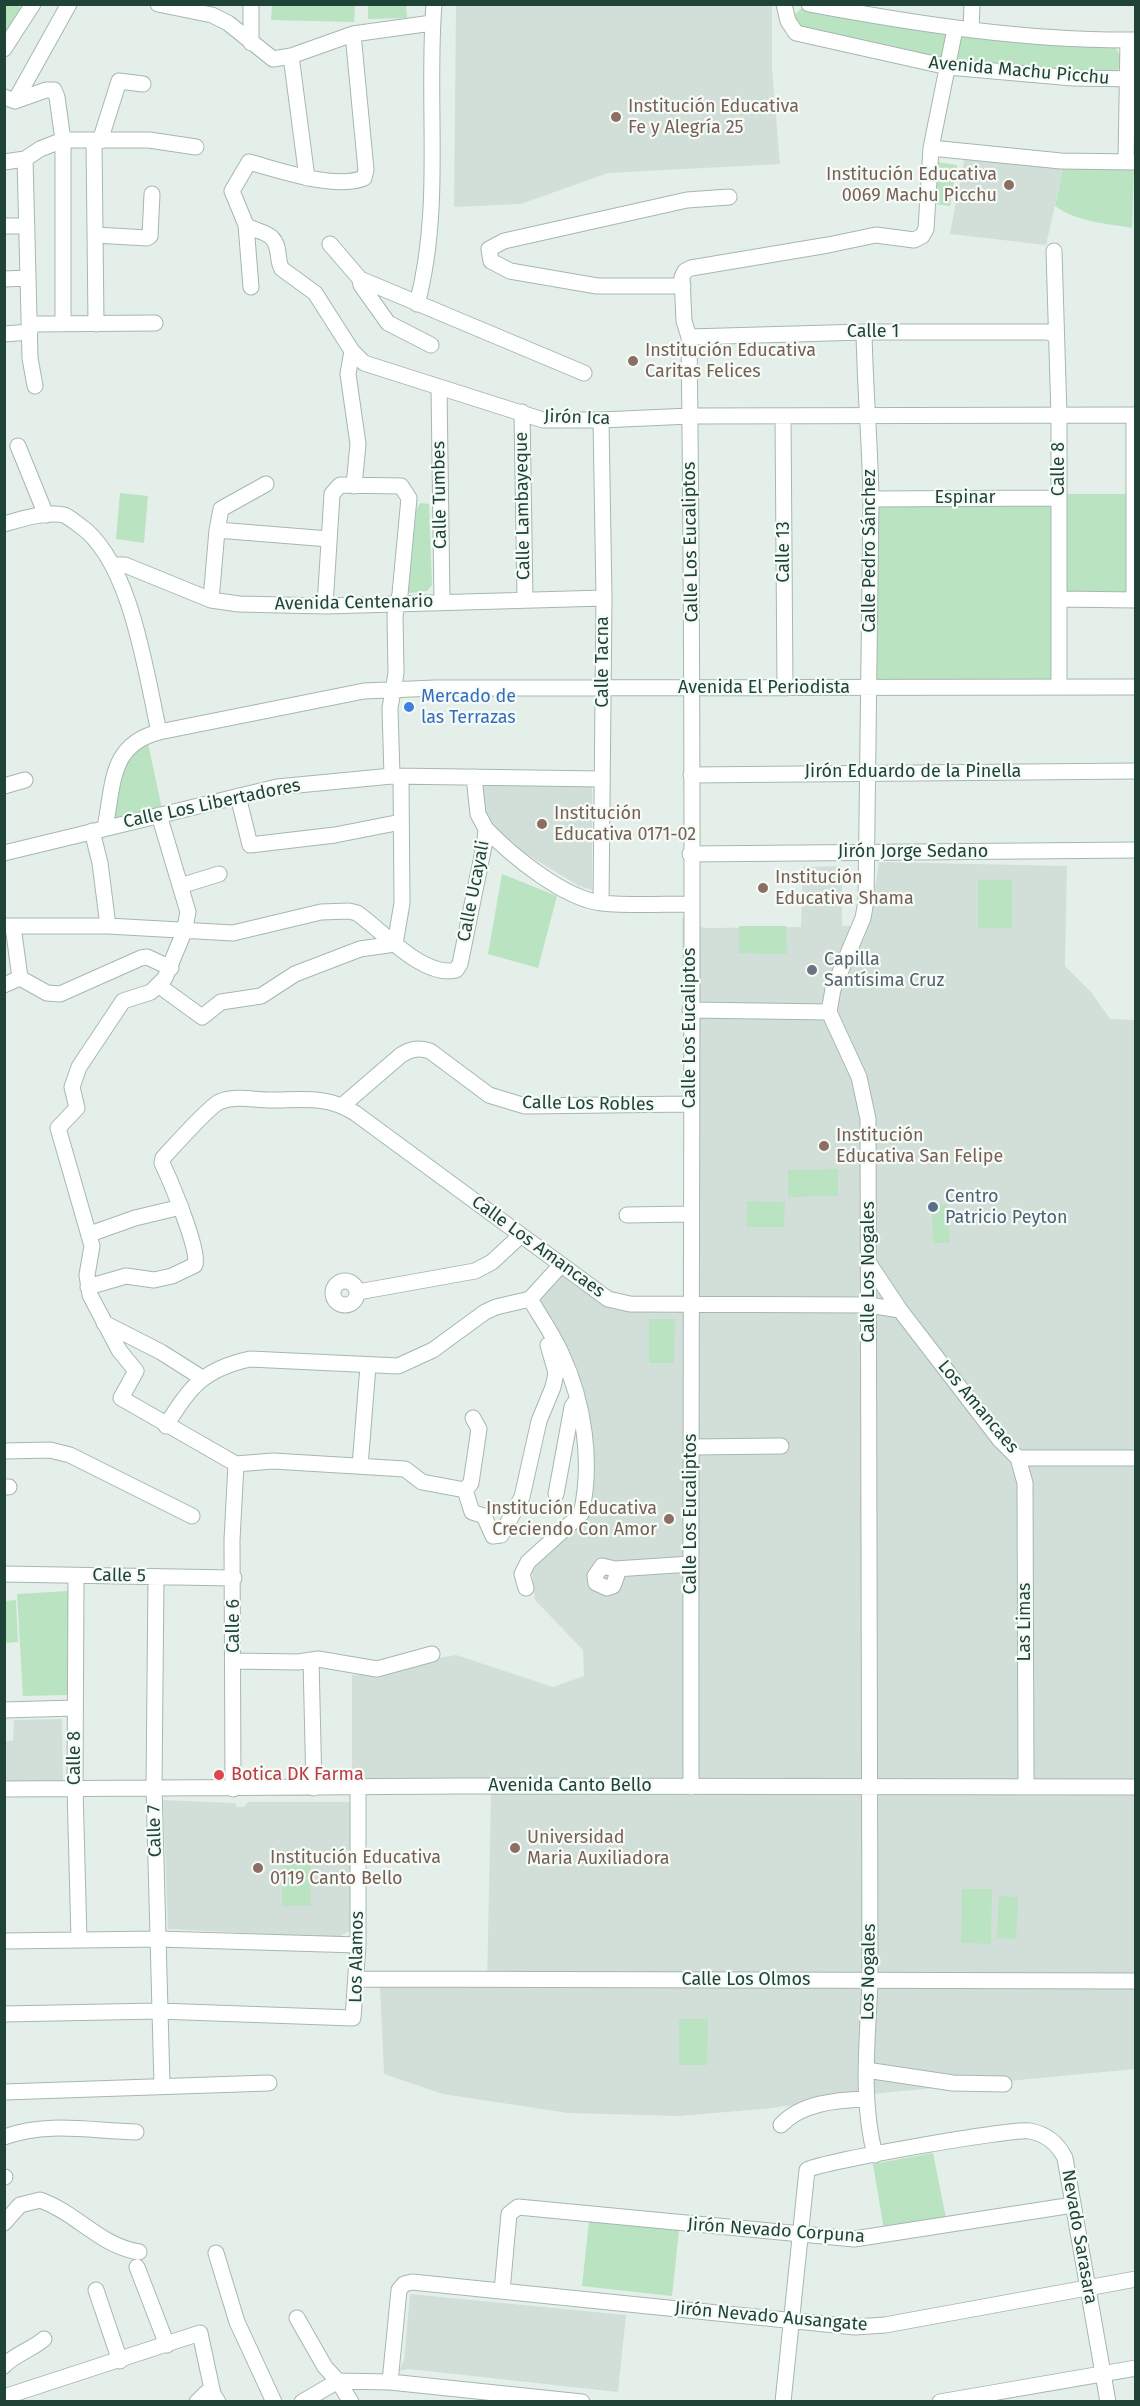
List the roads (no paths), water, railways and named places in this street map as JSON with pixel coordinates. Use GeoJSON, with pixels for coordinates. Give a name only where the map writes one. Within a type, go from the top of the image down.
{"type":"FeatureCollection","features":[{"type":"Feature","properties":{"kind":"street"},"geometry":{"type":"LineString","coordinates":[[10,99],[69,4]]}},
{"type":"Feature","properties":{"kind":"street"},"geometry":{"type":"LineString","coordinates":[[158,4],[188,7],[212,15],[228,23],[273,59],[291,56],[353,34],[432,23]]}},
{"type":"Feature","properties":{"kind":"street"},"geometry":{"type":"LineString","coordinates":[[251,4],[251,43]]}},
{"type":"Feature","properties":{"kind":"street"},"geometry":{"type":"LineString","coordinates":[[417,304],[423,280],[431,204],[434,4]]}},
{"type":"Feature","properties":{"kind":"street","name":"Avenida Machu Picchu"},"geometry":{"type":"LineString","coordinates":[[809,4],[886,11],[955,29],[1132,40]]}},
{"type":"Feature","properties":{"kind":"street"},"geometry":{"type":"LineString","coordinates":[[971,30],[972,4]]}},
{"type":"Feature","properties":{"kind":"street"},"geometry":{"type":"LineString","coordinates":[[6,42],[30,5]]}},
{"type":"Feature","properties":{"kind":"street","name":"Avenida Machu Picchu"},"geometry":{"type":"LineString","coordinates":[[785,5],[788,21],[796,33],[804,36],[948,67],[1017,74],[1132,80]]}},
{"type":"Feature","properties":{"kind":"street"},"geometry":{"type":"LineString","coordinates":[[729,197],[687,200],[504,241],[489,249],[491,261],[510,271],[597,286],[684,278],[876,235],[914,240],[922,236],[926,229],[931,148],[955,29]]}},
{"type":"Feature","properties":{"kind":"street"},"geometry":{"type":"LineString","coordinates":[[250,287],[246,225],[232,191],[249,162],[307,178],[355,182],[364,178],[366,170],[353,34]]}},
{"type":"Feature","properties":{"kind":"street"},"geometry":{"type":"LineString","coordinates":[[931,148],[1061,161],[1131,162],[1132,40]]}},
{"type":"Feature","properties":{"kind":"street"},"geometry":{"type":"LineString","coordinates":[[291,56],[307,178]]}},
{"type":"Feature","properties":{"kind":"street"},"geometry":{"type":"LineString","coordinates":[[96,324],[97,141],[119,81],[143,84]]}},
{"type":"Feature","properties":{"kind":"street"},"geometry":{"type":"LineString","coordinates":[[10,99],[46,90],[54,90],[57,97],[63,140],[63,324]]}},
{"type":"Feature","properties":{"kind":"street"},"geometry":{"type":"LineString","coordinates":[[4,162],[25,159],[40,149],[63,140],[149,140],[196,147]]}},
{"type":"Feature","properties":{"kind":"street"},"geometry":{"type":"LineString","coordinates":[[25,159],[30,357],[35,386]]}},
{"type":"Feature","properties":{"kind":"street"},"geometry":{"type":"LineString","coordinates":[[95,235],[150,236],[152,194]]}},
{"type":"Feature","properties":{"kind":"street","name":"Jirón Ica"},"geometry":{"type":"LineString","coordinates":[[246,225],[272,237],[279,252],[279,264],[282,269],[315,293],[352,351],[364,363],[543,420],[690,416],[1135,415]]}},
{"type":"Feature","properties":{"kind":"street"},"geometry":{"type":"LineString","coordinates":[[4,226],[27,226]]}},
{"type":"Feature","properties":{"kind":"street"},"geometry":{"type":"LineString","coordinates":[[330,244],[360,279],[584,373]]}},
{"type":"Feature","properties":{"kind":"street","name":"Calle 8"},"geometry":{"type":"LineString","coordinates":[[1054,251],[1059,416],[1059,686]]}},
{"type":"Feature","properties":{"kind":"street"},"geometry":{"type":"LineString","coordinates":[[4,279],[28,278]]}},
{"type":"Feature","properties":{"kind":"street","name":"Calle Los Eucaliptos"},"geometry":{"type":"LineString","coordinates":[[684,278],[684,321],[689,337],[693,688],[690,854],[691,1787]]}},
{"type":"Feature","properties":{"kind":"street"},"geometry":{"type":"LineString","coordinates":[[360,279],[361,285],[388,323],[431,345]]}},
{"type":"Feature","properties":{"kind":"street"},"geometry":{"type":"LineString","coordinates":[[4,334],[63,324],[155,323]]}},
{"type":"Feature","properties":{"kind":"street","name":"Calle 1"},"geometry":{"type":"LineString","coordinates":[[689,337],[864,332],[1048,332],[1055,335]]}},
{"type":"Feature","properties":{"kind":"street","name":"Calle Pedro Sánchez"},"geometry":{"type":"LineString","coordinates":[[864,332],[866,415],[870,432],[871,499],[868,772]]}},
{"type":"Feature","properties":{"kind":"street"},"geometry":{"type":"LineString","coordinates":[[352,351],[348,374],[358,444],[354,486]]}},
{"type":"Feature","properties":{"kind":"street","name":"Calle Tumbes"},"geometry":{"type":"LineString","coordinates":[[439,388],[442,601]]}},
{"type":"Feature","properties":{"kind":"street","name":"Calle Lambayeque"},"geometry":{"type":"LineString","coordinates":[[522,412],[525,599]]}},
{"type":"Feature","properties":{"kind":"street"},"geometry":{"type":"LineString","coordinates":[[1059,599],[1135,600],[1135,415]]}},
{"type":"Feature","properties":{"kind":"street","name":"Calle 13"},"geometry":{"type":"LineString","coordinates":[[783,416],[785,688]]}},
{"type":"Feature","properties":{"kind":"street","name":"Calle Tacna"},"geometry":{"type":"LineString","coordinates":[[600,903],[604,598],[601,420]]}},
{"type":"Feature","properties":{"kind":"street"},"geometry":{"type":"LineString","coordinates":[[18,446],[46,515]]}},
{"type":"Feature","properties":{"kind":"street"},"geometry":{"type":"LineString","coordinates":[[211,600],[217,530],[224,507],[266,484]]}},
{"type":"Feature","properties":{"kind":"street"},"geometry":{"type":"LineString","coordinates":[[325,606],[332,494],[335,489],[340,485],[401,486],[409,498],[395,615],[396,673],[390,708],[401,822],[402,903],[395,944]]}},
{"type":"Feature","properties":{"kind":"street","name":"Espinar"},"geometry":{"type":"LineString","coordinates":[[871,499],[1058,498]]}},
{"type":"Feature","properties":{"kind":"street"},"geometry":{"type":"LineString","coordinates":[[4,524],[46,515],[65,516],[91,533],[112,565],[133,614],[159,732]]}},
{"type":"Feature","properties":{"kind":"street"},"geometry":{"type":"LineString","coordinates":[[217,530],[329,539]]}},
{"type":"Feature","properties":{"kind":"street","name":"Avenida Centenario"},"geometry":{"type":"LineString","coordinates":[[112,565],[125,565],[211,600],[239,604],[325,606],[604,598]]}},
{"type":"Feature","properties":{"kind":"street","name":"Avenida El Periodista"},"geometry":{"type":"LineString","coordinates":[[99,829],[121,754],[138,739],[159,732],[364,692],[393,689],[1136,687]]}},
{"type":"Feature","properties":{"kind":"street","name":"Jirón Eduardo de la Pinella"},"geometry":{"type":"LineString","coordinates":[[691,775],[1136,771]]}},
{"type":"Feature","properties":{"kind":"street"},"geometry":{"type":"LineString","coordinates":[[690,1010],[829,1012],[832,989],[863,918],[866,901],[868,772]]}},
{"type":"Feature","properties":{"kind":"street","name":"Calle Los Libertadores"},"geometry":{"type":"LineString","coordinates":[[4,853],[277,787],[396,777],[602,778]]}},
{"type":"Feature","properties":{"kind":"street","name":"Calle Ucayali"},"geometry":{"type":"LineString","coordinates":[[395,944],[428,967],[449,972],[456,970],[460,964],[486,829],[478,814],[474,777]]}},
{"type":"Feature","properties":{"kind":"street"},"geometry":{"type":"LineString","coordinates":[[4,786],[25,780]]}},
{"type":"Feature","properties":{"kind":"street"},"geometry":{"type":"LineString","coordinates":[[238,796],[250,844],[335,835],[401,822]]}},
{"type":"Feature","properties":{"kind":"street"},"geometry":{"type":"LineString","coordinates":[[159,815],[188,912],[184,932],[171,968],[158,985],[146,994],[123,1001],[117,1008],[73,1080],[76,1112],[58,1128],[90,1234],[92,1246],[87,1275],[88,1287],[119,1350],[136,1371],[121,1398],[166,1426],[236,1464],[273,1461],[405,1469],[422,1482],[465,1490]]}},
{"type":"Feature","properties":{"kind":"street"},"geometry":{"type":"LineString","coordinates":[[99,829],[108,926]]}},
{"type":"Feature","properties":{"kind":"street"},"geometry":{"type":"LineString","coordinates":[[486,829],[511,852],[548,879],[582,897],[600,903],[690,904]]}},
{"type":"Feature","properties":{"kind":"street","name":"Jirón Jorge Sedano"},"geometry":{"type":"LineString","coordinates":[[690,854],[1136,850]]}},
{"type":"Feature","properties":{"kind":"street"},"geometry":{"type":"LineString","coordinates":[[180,886],[219,874]]}},
{"type":"Feature","properties":{"kind":"street"},"geometry":{"type":"LineString","coordinates":[[20,978],[9,926],[108,926],[233,933],[321,912],[349,911],[372,923],[395,944]]}},
{"type":"Feature","properties":{"kind":"street"},"geometry":{"type":"LineString","coordinates":[[158,985],[202,1017],[221,1002],[261,996],[295,974],[360,949],[395,944]]}},
{"type":"Feature","properties":{"kind":"street"},"geometry":{"type":"LineString","coordinates":[[20,978],[54,995],[141,958],[147,957],[171,968]]}},
{"type":"Feature","properties":{"kind":"street"},"geometry":{"type":"LineString","coordinates":[[4,985],[20,978]]}},
{"type":"Feature","properties":{"kind":"street","name":"Calle Los Nogales"},"geometry":{"type":"LineString","coordinates":[[829,1012],[852,1060],[865,1098],[870,1170],[868,1788]]}},
{"type":"Feature","properties":{"kind":"street","name":"Calle Los Robles"},"geometry":{"type":"LineString","coordinates":[[343,1105],[401,1055],[411,1049],[422,1048],[430,1051],[489,1095],[525,1106],[690,1104]]}},
{"type":"Feature","properties":{"kind":"street","name":"Calle Los Amancaes"},"geometry":{"type":"LineString","coordinates":[[182,1208],[162,1163],[163,1158],[214,1105],[226,1100],[242,1098],[272,1100],[310,1097],[343,1105],[599,1293],[618,1302],[690,1305],[869,1305],[900,1310]]}},
{"type":"Feature","properties":{"kind":"street"},"geometry":{"type":"LineString","coordinates":[[88,1287],[126,1276],[154,1280],[195,1265],[195,1255],[182,1208],[135,1218],[90,1234]]}},
{"type":"Feature","properties":{"kind":"street"},"geometry":{"type":"LineString","coordinates":[[627,1215],[690,1214]]}},
{"type":"Feature","properties":{"kind":"street"},"geometry":{"type":"LineString","coordinates":[[358,1292],[475,1271],[492,1262],[520,1236]]}},
{"type":"Feature","properties":{"kind":"street","name":"Los Amancaes"},"geometry":{"type":"LineString","coordinates":[[868,1262],[900,1310],[1000,1440],[1018,1458],[1136,1458]]}},
{"type":"Feature","properties":{"kind":"street"},"geometry":{"type":"LineString","coordinates":[[166,1426],[183,1397],[202,1378],[230,1363],[250,1359],[398,1366],[434,1350],[484,1312],[496,1306],[526,1300],[561,1265]]}},
{"type":"Feature","properties":{"kind":"street"},"geometry":{"type":"LineString","coordinates":[[526,1300],[562,1354],[576,1401],[586,1451],[581,1514],[528,1562],[522,1574],[526,1588]]}},
{"type":"Feature","properties":{"kind":"street"},"geometry":{"type":"LineString","coordinates":[[465,1490],[472,1512],[484,1516],[493,1536],[501,1535],[522,1497],[538,1421],[553,1387],[556,1372],[547,1343],[526,1300]]}},
{"type":"Feature","properties":{"kind":"street"},"geometry":{"type":"LineString","coordinates":[[104,1323],[161,1352],[202,1378]]}},
{"type":"Feature","properties":{"kind":"street"},"geometry":{"type":"LineString","coordinates":[[360,1466],[368,1366]]}},
{"type":"Feature","properties":{"kind":"street"},"geometry":{"type":"LineString","coordinates":[[556,1494],[572,1407],[576,1401]]}},
{"type":"Feature","properties":{"kind":"street"},"geometry":{"type":"LineString","coordinates":[[465,1490],[471,1484],[479,1429],[473,1418]]}},
{"type":"Feature","properties":{"kind":"street"},"geometry":{"type":"LineString","coordinates":[[691,1447],[781,1446]]}},
{"type":"Feature","properties":{"kind":"street"},"geometry":{"type":"LineString","coordinates":[[4,1451],[50,1450],[70,1455],[192,1516]]}},
{"type":"Feature","properties":{"kind":"street","name":"Las Limas"},"geometry":{"type":"LineString","coordinates":[[1018,1458],[1025,1483],[1026,1786]]}},
{"type":"Feature","properties":{"kind":"street","name":"Calle 6"},"geometry":{"type":"LineString","coordinates":[[233,1789],[234,1578],[232,1540],[236,1464]]}},
{"type":"Feature","properties":{"kind":"street"},"geometry":{"type":"LineString","coordinates":[[615,1569],[691,1564]]}},
{"type":"Feature","properties":{"kind":"street","name":"Calle 5"},"geometry":{"type":"LineString","coordinates":[[4,1574],[234,1578]]}},
{"type":"Feature","properties":{"kind":"street","name":"Calle 8"},"geometry":{"type":"LineString","coordinates":[[76,1575],[75,1787],[79,1940]]}},
{"type":"Feature","properties":{"kind":"street","name":"Calle 7"},"geometry":{"type":"LineString","coordinates":[[156,1577],[154,1788],[158,2011],[162,2085]]}},
{"type":"Feature","properties":{"kind":"street"},"geometry":{"type":"LineString","coordinates":[[234,1661],[326,1659],[377,1669],[432,1654]]}},
{"type":"Feature","properties":{"kind":"street"},"geometry":{"type":"LineString","coordinates":[[311,1660],[314,1788]]}},
{"type":"Feature","properties":{"kind":"street"},"geometry":{"type":"LineString","coordinates":[[4,1710],[75,1708]]}},
{"type":"Feature","properties":{"kind":"street","name":"Avenida Canto Bello"},"geometry":{"type":"LineString","coordinates":[[4,1789],[75,1787],[233,1789],[1136,1787]]}},
{"type":"Feature","properties":{"kind":"street","name":"Los Alamos"},"geometry":{"type":"LineString","coordinates":[[158,2011],[353,2018],[358,1945],[358,1788]]}},
{"type":"Feature","properties":{"kind":"street","name":"Los Nogales"},"geometry":{"type":"LineString","coordinates":[[868,1788],[870,1980],[866,2099],[868,2127],[875,2155]]}},
{"type":"Feature","properties":{"kind":"street"},"geometry":{"type":"LineString","coordinates":[[4,1941],[158,1939],[358,1945]]}},
{"type":"Feature","properties":{"kind":"street","name":"Calle Los Olmos"},"geometry":{"type":"LineString","coordinates":[[357,1979],[1136,1981]]}},
{"type":"Feature","properties":{"kind":"street"},"geometry":{"type":"LineString","coordinates":[[4,2014],[158,2011]]}},
{"type":"Feature","properties":{"kind":"street"},"geometry":{"type":"LineString","coordinates":[[866,2070],[953,2083],[1004,2084]]}},
{"type":"Feature","properties":{"kind":"street"},"geometry":{"type":"LineString","coordinates":[[4,2092],[269,2083]]}},
{"type":"Feature","properties":{"kind":"street"},"geometry":{"type":"LineString","coordinates":[[781,2125],[790,2115],[805,2109],[841,2100],[866,2099]]}},
{"type":"Feature","properties":{"kind":"street"},"geometry":{"type":"LineString","coordinates":[[4,2137],[29,2130],[72,2126],[136,2132]]}},
{"type":"Feature","properties":{"kind":"street","name":"Nevado Sarasara"},"geometry":{"type":"LineString","coordinates":[[798,2236],[806,2174],[812,2167],[1017,2130],[1030,2131],[1043,2136],[1060,2148],[1068,2171],[1108,2402]]}},
{"type":"Feature","properties":{"kind":"street"},"geometry":{"type":"LineString","coordinates":[[4,2223],[20,2205],[40,2200],[69,2213],[102,2239],[140,2252]]}},
{"type":"Feature","properties":{"kind":"street","name":"Jirón Nevado Corpuna"},"geometry":{"type":"LineString","coordinates":[[502,2291],[509,2214],[518,2208],[798,2236],[871,2238],[1073,2205]]}},
{"type":"Feature","properties":{"kind":"street"},"geometry":{"type":"LineString","coordinates":[[783,2402],[798,2236]]}},
{"type":"Feature","properties":{"kind":"street"},"geometry":{"type":"LineString","coordinates":[[216,2253],[237,2322],[274,2402]]}},
{"type":"Feature","properties":{"kind":"street"},"geometry":{"type":"LineString","coordinates":[[136,2267],[167,2345]]}},
{"type":"Feature","properties":{"kind":"street","name":"Jirón Nevado Ausangate"},"geometry":{"type":"LineString","coordinates":[[390,2382],[399,2290],[404,2283],[855,2327],[885,2325],[1136,2279]]}},
{"type":"Feature","properties":{"kind":"street"},"geometry":{"type":"LineString","coordinates":[[96,2290],[120,2361]]}},
{"type":"Feature","properties":{"kind":"street"},"geometry":{"type":"LineString","coordinates":[[297,2318],[325,2367],[338,2381],[351,2402]]}},
{"type":"Feature","properties":{"kind":"street"},"geometry":{"type":"LineString","coordinates":[[4,2397],[200,2333],[216,2398]]}},
{"type":"Feature","properties":{"kind":"street"},"geometry":{"type":"LineString","coordinates":[[6,2360],[31,2351],[44,2339]]}},
{"type":"Feature","properties":{"kind":"street"},"geometry":{"type":"LineString","coordinates":[[940,2402],[1136,2368]]}},
{"type":"Feature","properties":{"kind":"street"},"geometry":{"type":"LineString","coordinates":[[302,2402],[338,2381],[390,2382],[582,2402]]}},
{"type":"Feature","properties":{"kind":"street"},"geometry":{"type":"LineString","coordinates":[[423,2402],[425,2386]]}},
{"type":"Feature","properties":{"kind":"street"},"geometry":{"type":"LineString","coordinates":[[192,2401],[206,2393],[216,2398]]}},
{"type":"Feature","properties":{"kind":"place","name":"Institución Educativa Fe y Alegría 25"},"geometry":{"type":"Point","coordinates":[616,117]}},
{"type":"Feature","properties":{"kind":"place","name":"Institución Educativa 0069 Machu Picchu"},"geometry":{"type":"Point","coordinates":[1009,185]}},
{"type":"Feature","properties":{"kind":"place","name":"Institución Educativa Caritas Felices"},"geometry":{"type":"Point","coordinates":[633,361]}},
{"type":"Feature","properties":{"kind":"place","name":"Mercado de las Terrazas"},"geometry":{"type":"Point","coordinates":[409,707]}},
{"type":"Feature","properties":{"kind":"place","name":"Institución Educativa 0171-02"},"geometry":{"type":"Point","coordinates":[542,824]}},
{"type":"Feature","properties":{"kind":"place","name":"Institución Educativa Shama"},"geometry":{"type":"Point","coordinates":[763,888]}},
{"type":"Feature","properties":{"kind":"place","name":"Capilla Santísima Cruz"},"geometry":{"type":"Point","coordinates":[812,970]}},
{"type":"Feature","properties":{"kind":"place","name":"Institución Educativa San Felipe"},"geometry":{"type":"Point","coordinates":[824,1146]}},
{"type":"Feature","properties":{"kind":"place","name":"Centro Patricio Peyton"},"geometry":{"type":"Point","coordinates":[933,1207]}},
{"type":"Feature","properties":{"kind":"place","name":"Institución Educativa Creciendo Con Amor"},"geometry":{"type":"Point","coordinates":[669,1519]}},
{"type":"Feature","properties":{"kind":"place","name":"Botica DK Farma"},"geometry":{"type":"Point","coordinates":[219,1775]}},
{"type":"Feature","properties":{"kind":"place","name":"Universidad Maria Auxiliadora"},"geometry":{"type":"Point","coordinates":[515,1848]}},
{"type":"Feature","properties":{"kind":"place","name":"Institución Educativa 0119 Canto Bello"},"geometry":{"type":"Point","coordinates":[258,1868]}}]}
